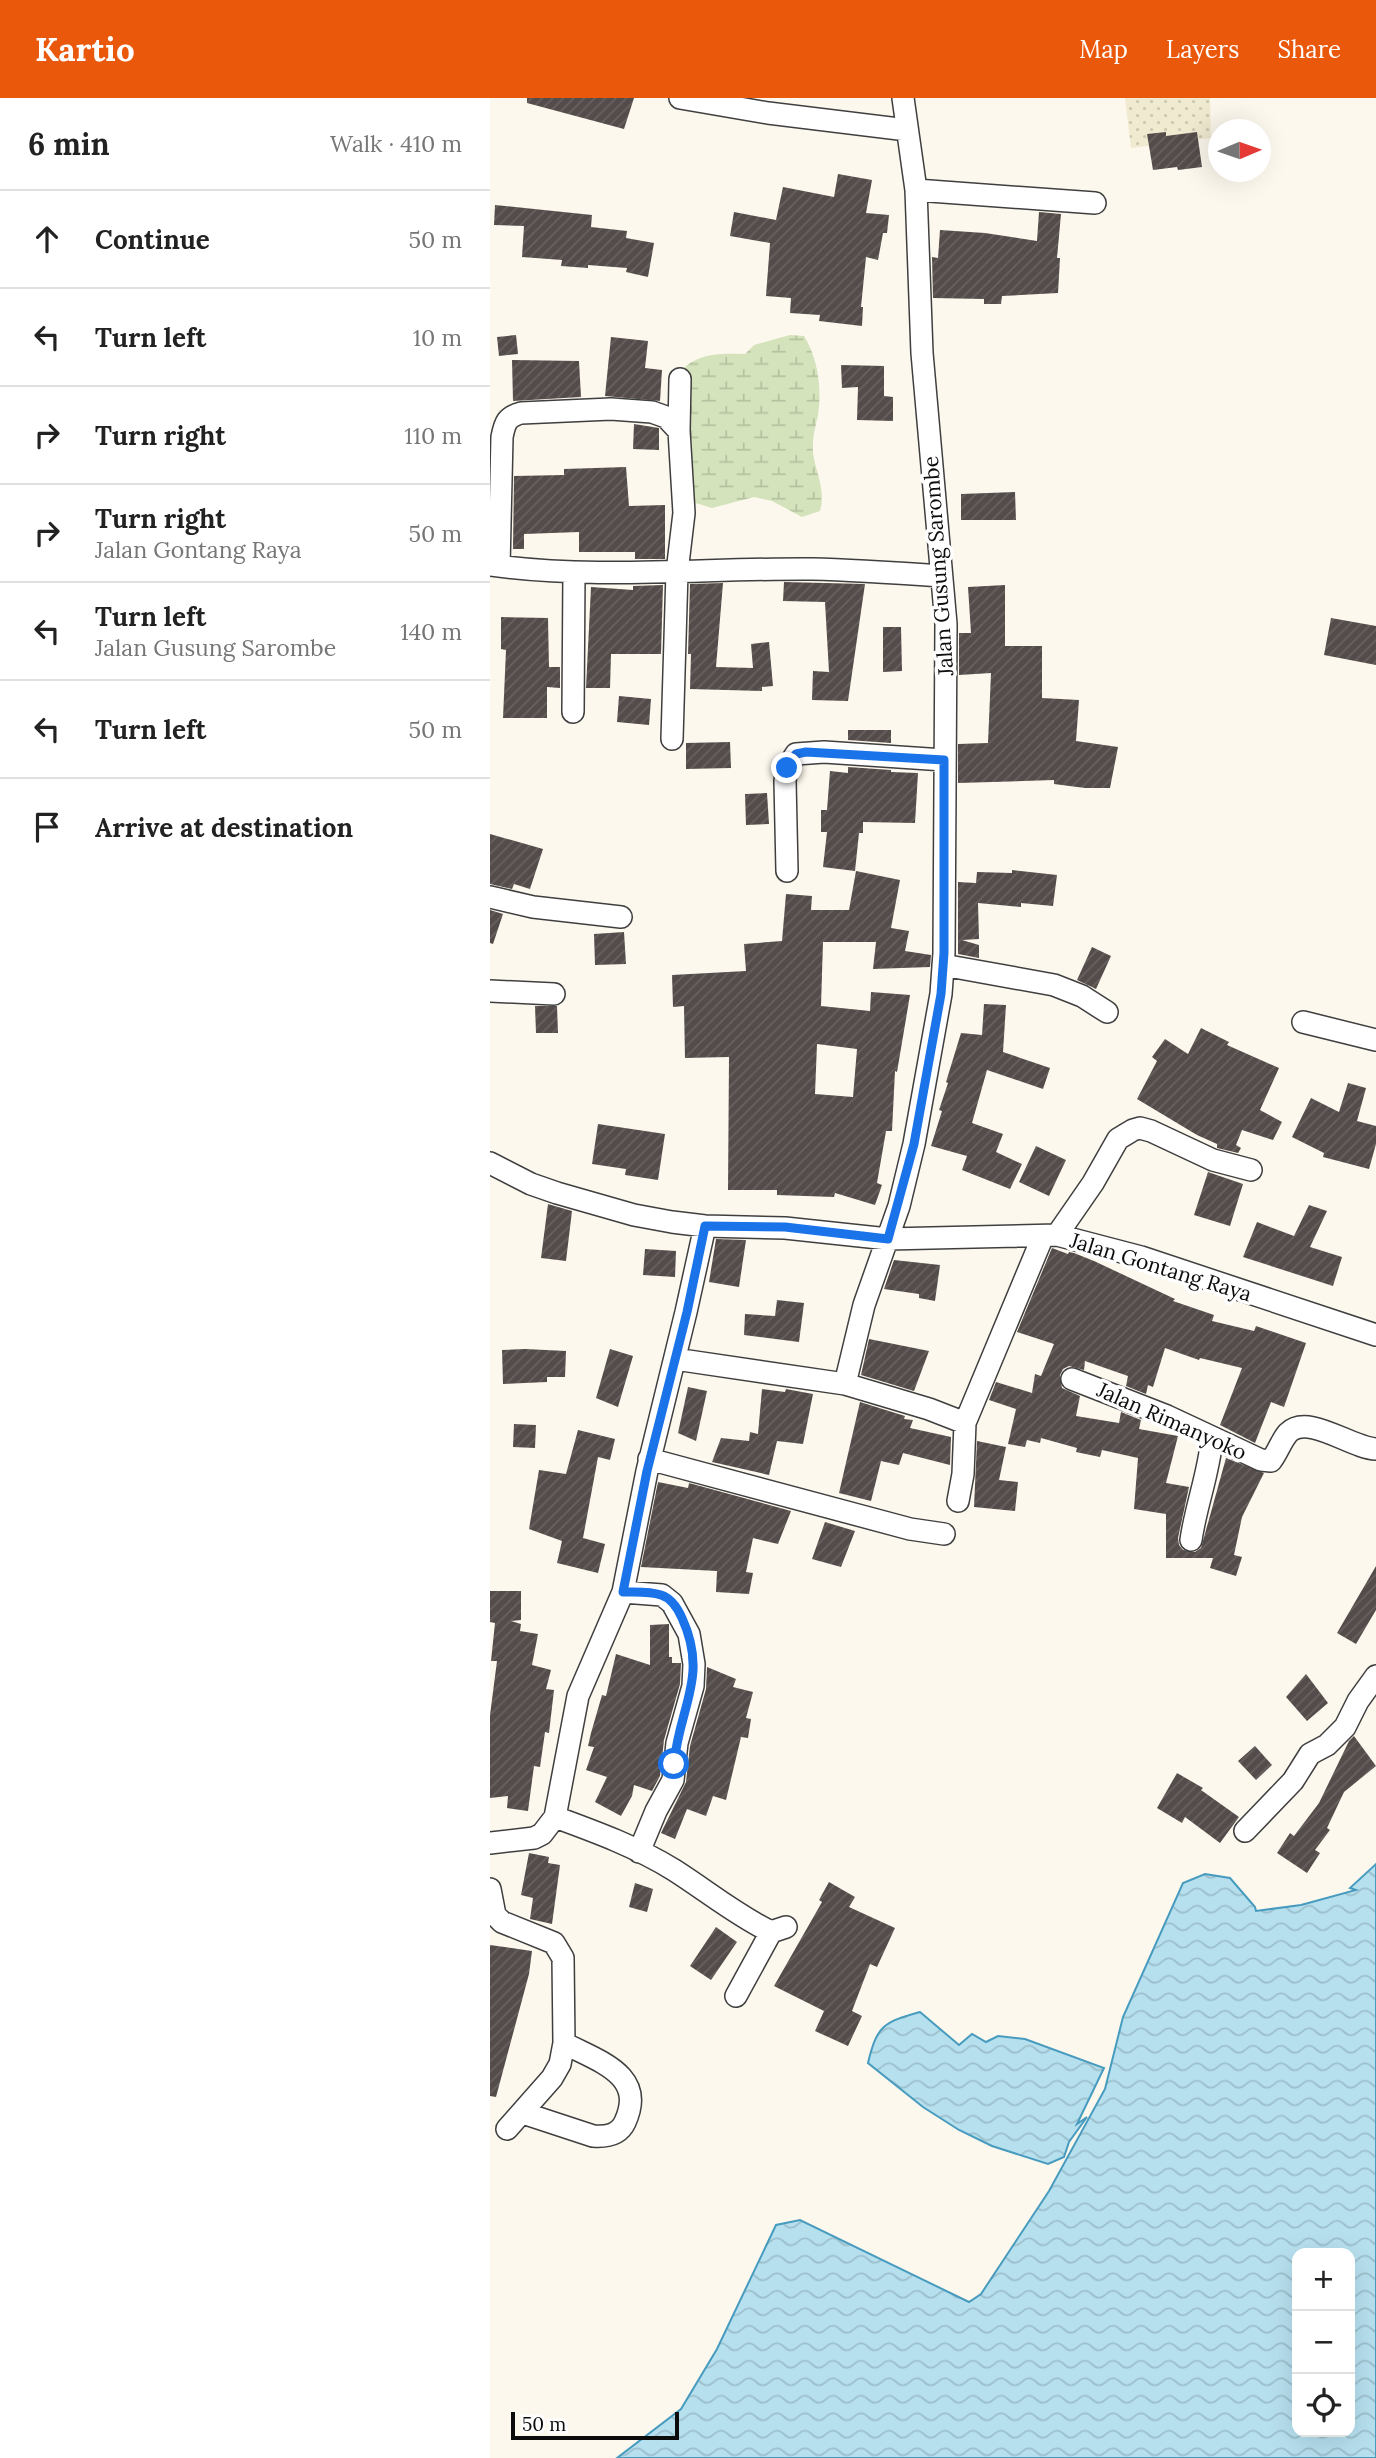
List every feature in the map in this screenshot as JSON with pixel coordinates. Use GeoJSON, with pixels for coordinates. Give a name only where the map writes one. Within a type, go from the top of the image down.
{"type":"FeatureCollection","features":[{"type":"Feature","properties":{"kind":"street"},"geometry":{"type":"LineString","coordinates":[[680,98],[768,113],[907,130]]}},
{"type":"Feature","properties":{"kind":"street","name":"Jalan Gusung Sarombe"},"geometry":{"type":"LineString","coordinates":[[845,1384],[864,1305],[888,1239],[914,1144],[939,1006],[943,965],[946,624],[922,353],[916,190],[903,98]]}},
{"type":"Feature","properties":{"kind":"street"},"geometry":{"type":"LineString","coordinates":[[916,190],[1095,204]]}},
{"type":"Feature","properties":{"kind":"street"},"geometry":{"type":"LineString","coordinates":[[672,739],[677,572],[684,513],[680,379]]}},
{"type":"Feature","properties":{"kind":"street"},"geometry":{"type":"LineString","coordinates":[[680,431],[666,417],[652,412],[611,409],[522,413],[506,420],[502,437],[494,565],[574,572],[812,569],[941,576]]}},
{"type":"Feature","properties":{"kind":"street"},"geometry":{"type":"LineString","coordinates":[[573,712],[574,572]]}},
{"type":"Feature","properties":{"kind":"street"},"geometry":{"type":"LineString","coordinates":[[787,871],[785,781],[787,768],[796,754],[824,752],[944,760]]}},
{"type":"Feature","properties":{"kind":"street"},"geometry":{"type":"LineString","coordinates":[[490,897],[533,906],[621,916]]}},
{"type":"Feature","properties":{"kind":"street"},"geometry":{"type":"LineString","coordinates":[[943,965],[1054,985],[1082,996],[1107,1012]]}},
{"type":"Feature","properties":{"kind":"street"},"geometry":{"type":"LineString","coordinates":[[490,991],[554,994]]}},
{"type":"Feature","properties":{"kind":"street"},"geometry":{"type":"LineString","coordinates":[[1303,1022],[1376,1040]]}},
{"type":"Feature","properties":{"kind":"street"},"geometry":{"type":"LineString","coordinates":[[958,1501],[963,1474],[965,1423],[1050,1235],[1093,1183],[1118,1139],[1140,1128],[1213,1160],[1251,1170]]}},
{"type":"Feature","properties":{"kind":"street","name":"Jalan Gontang Raya"},"geometry":{"type":"LineString","coordinates":[[490,1163],[531,1184],[593,1204],[705,1226],[785,1227],[888,1239],[1050,1235],[1141,1256],[1376,1335]]}},
{"type":"Feature","properties":{"kind":"street"},"geometry":{"type":"LineString","coordinates":[[490,1843],[534,1838],[542,1834],[555,1817],[576,1703],[623,1592],[649,1460],[705,1226]]}},
{"type":"Feature","properties":{"kind":"street"},"geometry":{"type":"LineString","coordinates":[[675,1359],[845,1384],[929,1409],[965,1423]]}},
{"type":"Feature","properties":{"kind":"street","name":"Jalan Rimanyoko"},"geometry":{"type":"LineString","coordinates":[[1072,1379],[1167,1416],[1261,1460],[1271,1461],[1290,1431],[1298,1426],[1310,1426],[1358,1445],[1376,1449]]}},
{"type":"Feature","properties":{"kind":"street"},"geometry":{"type":"LineString","coordinates":[[1191,1540],[1194,1518],[1210,1460],[1212,1438]]}},
{"type":"Feature","properties":{"kind":"street"},"geometry":{"type":"LineString","coordinates":[[649,1460],[910,1529],[944,1534]]}},
{"type":"Feature","properties":{"kind":"street"},"geometry":{"type":"LineString","coordinates":[[623,1592],[662,1595],[672,1603],[689,1634],[694,1664],[693,1686],[677,1743],[673,1780],[656,1811],[639,1852]]}},
{"type":"Feature","properties":{"kind":"street"},"geometry":{"type":"LineString","coordinates":[[1245,1831],[1293,1781],[1310,1754],[1327,1745],[1345,1727],[1376,1676]]}},
{"type":"Feature","properties":{"kind":"street"},"geometry":{"type":"LineString","coordinates":[[555,1817],[616,1840],[672,1869],[750,1922],[779,1930],[736,1996]]}},
{"type":"Feature","properties":{"kind":"street"},"geometry":{"type":"LineString","coordinates":[[490,1889],[495,1915],[502,1922],[545,1938],[559,1949],[563,1958],[564,2043],[560,2064],[552,2078],[507,2129]]}},
{"type":"Feature","properties":{"kind":"street"},"geometry":{"type":"LineString","coordinates":[[523,2113],[593,2136],[615,2134],[623,2127],[632,2097],[628,2084],[617,2072],[564,2043]]}},
{"type":"Feature","properties":{"kind":"shaded area"},"geometry":{"type":"Polygon","coordinates":[[[1125,98],[1210,98],[1208,138],[1131,148],[1125,98]]]}},
{"type":"Feature","properties":{"kind":"green space"},"geometry":{"type":"Polygon","coordinates":[[[790,335],[804,336],[813,354],[818,374],[819,405],[813,448],[821,489],[820,511],[802,517],[772,501],[754,497],[712,508],[689,501],[674,379],[681,370],[697,359],[714,355],[745,354],[754,345],[790,335]]]}},
{"type":"Feature","properties":{"kind":"water"},"geometry":{"type":"Polygon","coordinates":[[[1376,1864],[1376,2458],[617,2458],[681,2409],[717,2349],[776,2225],[800,2220],[969,2302],[981,2294],[1049,2191],[1105,2089],[1123,2017],[1183,1883],[1205,1874],[1230,1878],[1256,1911],[1301,1905],[1356,1890],[1350,1888],[1376,1864]]]}},
{"type":"Feature","properties":{"kind":"water"},"geometry":{"type":"Polygon","coordinates":[[[920,2012],[959,2045],[972,2034],[986,2042],[998,2036],[1025,2039],[1104,2068],[1077,2124],[1087,2117],[1069,2142],[1064,2157],[1048,2164],[992,2146],[959,2130],[923,2107],[868,2063],[875,2040],[884,2027],[920,2012]]]}},
{"type":"Feature","properties":{"kind":"building"},"geometry":{"type":"Polygon","coordinates":[[[527,98],[634,98],[624,129],[527,103],[527,98]]]}},
{"type":"Feature","properties":{"kind":"building"},"geometry":{"type":"Polygon","coordinates":[[[1166,132],[1166,136],[1197,132],[1202,167],[1153,170],[1147,134],[1166,132]]]}},
{"type":"Feature","properties":{"kind":"building"},"geometry":{"type":"Polygon","coordinates":[[[838,174],[872,180],[866,213],[889,215],[887,233],[883,233],[878,260],[866,257],[862,326],[819,321],[820,315],[790,313],[791,298],[766,296],[770,243],[730,236],[734,212],[776,220],[783,187],[834,197],[838,174]]]}},
{"type":"Feature","properties":{"kind":"building"},"geometry":{"type":"Polygon","coordinates":[[[495,205],[592,215],[591,227],[627,231],[626,238],[654,243],[648,277],[626,272],[627,268],[561,266],[562,260],[522,257],[524,226],[494,225],[495,205]]]}},
{"type":"Feature","properties":{"kind":"building"},"geometry":{"type":"Polygon","coordinates":[[[1039,212],[1061,214],[1057,258],[1060,258],[1058,293],[1002,296],[1001,304],[984,304],[984,299],[933,298],[932,257],[938,258],[940,230],[1037,241],[1039,212]]]}},
{"type":"Feature","properties":{"kind":"building"},"geometry":{"type":"Polygon","coordinates":[[[516,335],[518,354],[499,356],[497,337],[516,335]]]}},
{"type":"Feature","properties":{"kind":"building"},"geometry":{"type":"Polygon","coordinates":[[[611,337],[648,341],[645,368],[662,370],[660,401],[605,396],[611,337]]]}},
{"type":"Feature","properties":{"kind":"building"},"geometry":{"type":"Polygon","coordinates":[[[512,360],[579,361],[581,397],[513,401],[512,360]]]}},
{"type":"Feature","properties":{"kind":"building"},"geometry":{"type":"Polygon","coordinates":[[[841,365],[884,366],[884,396],[893,397],[893,421],[857,420],[858,387],[842,388],[841,365]]]}},
{"type":"Feature","properties":{"kind":"building"},"geometry":{"type":"Polygon","coordinates":[[[634,424],[659,428],[659,450],[633,449],[634,424]]]}},
{"type":"Feature","properties":{"kind":"building"},"geometry":{"type":"Polygon","coordinates":[[[626,467],[629,506],[665,505],[665,559],[635,559],[635,552],[579,552],[579,532],[524,534],[524,549],[513,549],[514,476],[564,475],[564,469],[626,467]]]}},
{"type":"Feature","properties":{"kind":"building"},"geometry":{"type":"Polygon","coordinates":[[[1015,492],[1016,520],[961,520],[961,494],[1015,492]]]}},
{"type":"Feature","properties":{"kind":"building"},"geometry":{"type":"Polygon","coordinates":[[[784,582],[865,584],[848,701],[812,700],[813,671],[829,672],[825,602],[783,601],[784,582]]]}},
{"type":"Feature","properties":{"kind":"building"},"geometry":{"type":"Polygon","coordinates":[[[723,583],[716,667],[753,668],[751,644],[769,642],[773,686],[762,687],[762,691],[690,689],[690,584],[723,583]]]}},
{"type":"Feature","properties":{"kind":"building"},"geometry":{"type":"Polygon","coordinates":[[[663,585],[661,654],[611,654],[610,688],[586,688],[591,587],[633,590],[633,586],[663,585]]]}},
{"type":"Feature","properties":{"kind":"building"},"geometry":{"type":"Polygon","coordinates":[[[1005,585],[1005,646],[1042,646],[1042,698],[1079,700],[1076,741],[1118,747],[1110,788],[1054,784],[1054,780],[958,783],[958,744],[988,743],[991,673],[959,675],[959,633],[971,633],[968,587],[1005,585]]]}},
{"type":"Feature","properties":{"kind":"building"},"geometry":{"type":"Polygon","coordinates":[[[501,617],[548,618],[549,667],[560,667],[560,688],[547,687],[547,718],[503,718],[506,650],[501,649],[501,617]]]}},
{"type":"Feature","properties":{"kind":"building"},"geometry":{"type":"Polygon","coordinates":[[[1331,618],[1376,626],[1376,665],[1324,655],[1331,618]]]}},
{"type":"Feature","properties":{"kind":"building"},"geometry":{"type":"Polygon","coordinates":[[[883,627],[901,627],[902,671],[883,672],[883,627]]]}},
{"type":"Feature","properties":{"kind":"building"},"geometry":{"type":"Polygon","coordinates":[[[619,696],[651,699],[649,725],[617,722],[619,696]]]}},
{"type":"Feature","properties":{"kind":"building"},"geometry":{"type":"Polygon","coordinates":[[[848,730],[891,730],[891,743],[848,740],[848,730]]]}},
{"type":"Feature","properties":{"kind":"building"},"geometry":{"type":"Polygon","coordinates":[[[730,742],[731,768],[686,769],[686,743],[730,742]]]}},
{"type":"Feature","properties":{"kind":"building"},"geometry":{"type":"Polygon","coordinates":[[[848,767],[918,773],[915,823],[863,822],[863,833],[859,833],[855,871],[823,867],[827,832],[821,832],[821,810],[827,810],[830,771],[848,773],[848,767]]]}},
{"type":"Feature","properties":{"kind":"building"},"geometry":{"type":"Polygon","coordinates":[[[767,793],[769,824],[746,825],[745,794],[767,793]]]}},
{"type":"Feature","properties":{"kind":"building"},"geometry":{"type":"Polygon","coordinates":[[[490,834],[543,849],[530,889],[514,884],[512,889],[490,884],[490,834]]]}},
{"type":"Feature","properties":{"kind":"building"},"geometry":{"type":"Polygon","coordinates":[[[1012,870],[1057,875],[1053,906],[1021,903],[1021,907],[978,903],[979,939],[962,940],[979,945],[979,958],[958,954],[958,882],[976,883],[977,872],[1012,873],[1012,870]]]}},
{"type":"Feature","properties":{"kind":"building"},"geometry":{"type":"Polygon","coordinates":[[[856,871],[900,880],[891,928],[909,931],[905,951],[931,955],[930,967],[873,969],[876,942],[823,942],[821,1006],[870,1011],[871,992],[910,995],[897,1072],[895,1071],[892,1131],[886,1131],[877,1183],[882,1185],[875,1205],[835,1193],[834,1197],[777,1195],[777,1190],[728,1190],[729,1057],[685,1058],[684,1006],[673,1007],[672,975],[746,971],[744,944],[782,941],[786,894],[812,896],[811,910],[849,910],[856,871]],[[817,1044],[815,1094],[853,1097],[857,1049],[817,1044]]]}},
{"type":"Feature","properties":{"kind":"building"},"geometry":{"type":"Polygon","coordinates":[[[490,910],[503,914],[493,944],[490,943],[490,910]]]}},
{"type":"Feature","properties":{"kind":"building"},"geometry":{"type":"Polygon","coordinates":[[[624,932],[626,964],[595,965],[594,934],[624,932]]]}},
{"type":"Feature","properties":{"kind":"building"},"geometry":{"type":"Polygon","coordinates":[[[1092,947],[1111,956],[1096,989],[1077,980],[1092,947]]]}},
{"type":"Feature","properties":{"kind":"building"},"geometry":{"type":"Polygon","coordinates":[[[984,1004],[1006,1005],[1003,1052],[1050,1068],[1043,1089],[987,1070],[972,1123],[1003,1134],[996,1152],[1022,1164],[1010,1189],[962,1170],[967,1156],[931,1146],[961,1033],[982,1035],[984,1004]]]}},
{"type":"Feature","properties":{"kind":"building"},"geometry":{"type":"Polygon","coordinates":[[[535,1006],[557,1006],[558,1033],[536,1033],[535,1006]]]}},
{"type":"Feature","properties":{"kind":"building"},"geometry":{"type":"Polygon","coordinates":[[[1201,1028],[1229,1042],[1227,1045],[1279,1068],[1260,1110],[1282,1122],[1273,1140],[1242,1130],[1236,1145],[1241,1148],[1238,1153],[1217,1148],[1217,1144],[1137,1099],[1157,1061],[1152,1057],[1165,1039],[1188,1054],[1201,1028]]]}},
{"type":"Feature","properties":{"kind":"building"},"geometry":{"type":"Polygon","coordinates":[[[1348,1083],[1366,1088],[1357,1121],[1376,1126],[1376,1144],[1369,1169],[1323,1157],[1324,1153],[1292,1137],[1311,1098],[1339,1112],[1348,1083]]]}},
{"type":"Feature","properties":{"kind":"building"},"geometry":{"type":"Polygon","coordinates":[[[598,1124],[665,1134],[658,1180],[625,1175],[626,1169],[592,1164],[598,1124]]]}},
{"type":"Feature","properties":{"kind":"building"},"geometry":{"type":"Polygon","coordinates":[[[1036,1146],[1066,1160],[1049,1196],[1019,1182],[1036,1146]]]}},
{"type":"Feature","properties":{"kind":"building"},"geometry":{"type":"Polygon","coordinates":[[[1208,1172],[1243,1184],[1230,1226],[1194,1215],[1208,1172]]]}},
{"type":"Feature","properties":{"kind":"building"},"geometry":{"type":"Polygon","coordinates":[[[548,1204],[572,1211],[566,1261],[541,1258],[548,1204]]]}},
{"type":"Feature","properties":{"kind":"building"},"geometry":{"type":"Polygon","coordinates":[[[1309,1205],[1327,1211],[1310,1247],[1342,1257],[1333,1286],[1243,1257],[1257,1222],[1294,1236],[1309,1205]]]}},
{"type":"Feature","properties":{"kind":"building"},"geometry":{"type":"Polygon","coordinates":[[[716,1239],[746,1240],[739,1287],[709,1282],[716,1239]]]}},
{"type":"Feature","properties":{"kind":"building"},"geometry":{"type":"Polygon","coordinates":[[[1052,1248],[1094,1261],[1175,1299],[1173,1301],[1214,1315],[1212,1321],[1254,1331],[1256,1326],[1306,1343],[1284,1407],[1271,1402],[1255,1443],[1220,1425],[1242,1368],[1200,1358],[1199,1360],[1165,1348],[1153,1387],[1148,1385],[1146,1394],[1126,1386],[1128,1376],[1085,1361],[1084,1370],[1069,1366],[1063,1369],[1060,1375],[1062,1388],[1080,1396],[1076,1416],[1119,1423],[1121,1412],[1141,1420],[1139,1429],[1178,1436],[1166,1483],[1189,1487],[1178,1538],[1183,1550],[1195,1552],[1201,1548],[1226,1458],[1264,1473],[1242,1517],[1234,1555],[1242,1557],[1236,1576],[1210,1568],[1213,1558],[1166,1558],[1166,1514],[1134,1509],[1138,1458],[1102,1450],[1100,1457],[1076,1452],[1077,1448],[1041,1438],[1040,1443],[1027,1440],[1025,1447],[1008,1444],[1016,1409],[989,1400],[996,1382],[1032,1393],[1035,1374],[1041,1376],[1054,1344],[1017,1332],[1052,1248]]]}},
{"type":"Feature","properties":{"kind":"building"},"geometry":{"type":"Polygon","coordinates":[[[645,1249],[676,1251],[675,1277],[643,1275],[645,1249]]]}},
{"type":"Feature","properties":{"kind":"building"},"geometry":{"type":"Polygon","coordinates":[[[894,1260],[940,1265],[935,1301],[919,1298],[919,1294],[884,1289],[894,1260]]]}},
{"type":"Feature","properties":{"kind":"building"},"geometry":{"type":"Polygon","coordinates":[[[777,1300],[804,1303],[799,1342],[744,1335],[745,1314],[775,1316],[777,1300]]]}},
{"type":"Feature","properties":{"kind":"building"},"geometry":{"type":"Polygon","coordinates":[[[869,1339],[929,1351],[914,1391],[861,1375],[869,1339]]]}},
{"type":"Feature","properties":{"kind":"building"},"geometry":{"type":"Polygon","coordinates":[[[610,1349],[633,1356],[618,1407],[596,1398],[610,1349]]]}},
{"type":"Feature","properties":{"kind":"building"},"geometry":{"type":"Polygon","coordinates":[[[502,1350],[566,1351],[565,1377],[547,1377],[547,1382],[503,1384],[502,1350]]]}},
{"type":"Feature","properties":{"kind":"building"},"geometry":{"type":"Polygon","coordinates":[[[688,1387],[707,1391],[696,1441],[678,1433],[688,1387]]]}},
{"type":"Feature","properties":{"kind":"building"},"geometry":{"type":"Polygon","coordinates":[[[762,1389],[785,1392],[786,1389],[813,1394],[803,1444],[777,1441],[769,1475],[712,1462],[721,1438],[749,1441],[750,1432],[758,1434],[762,1389]]]}},
{"type":"Feature","properties":{"kind":"building"},"geometry":{"type":"Polygon","coordinates":[[[860,1402],[913,1420],[910,1428],[951,1437],[950,1465],[903,1453],[899,1465],[881,1461],[871,1501],[839,1493],[860,1402]]]}},
{"type":"Feature","properties":{"kind":"building"},"geometry":{"type":"Polygon","coordinates":[[[514,1424],[536,1425],[535,1448],[513,1447],[514,1424]]]}},
{"type":"Feature","properties":{"kind":"building"},"geometry":{"type":"Polygon","coordinates":[[[578,1430],[615,1439],[610,1460],[598,1457],[583,1538],[605,1544],[598,1573],[557,1563],[562,1541],[529,1529],[539,1470],[566,1474],[578,1430]]]}},
{"type":"Feature","properties":{"kind":"building"},"geometry":{"type":"Polygon","coordinates":[[[977,1441],[1006,1447],[999,1480],[1018,1482],[1015,1511],[974,1507],[977,1441]]]}},
{"type":"Feature","properties":{"kind":"building"},"geometry":{"type":"Polygon","coordinates":[[[658,1482],[688,1488],[689,1483],[791,1511],[778,1544],[753,1538],[746,1572],[753,1573],[749,1594],[716,1592],[717,1571],[641,1567],[658,1482]]]}},
{"type":"Feature","properties":{"kind":"building"},"geometry":{"type":"Polygon","coordinates":[[[825,1522],[855,1531],[841,1567],[812,1559],[825,1522]]]}},
{"type":"Feature","properties":{"kind":"building"},"geometry":{"type":"Polygon","coordinates":[[[1376,1566],[1376,1610],[1356,1644],[1337,1633],[1376,1566]]]}},
{"type":"Feature","properties":{"kind":"building"},"geometry":{"type":"Polygon","coordinates":[[[490,1591],[521,1591],[521,1620],[511,1621],[521,1624],[520,1631],[538,1634],[532,1665],[551,1670],[546,1689],[554,1690],[549,1733],[545,1732],[540,1767],[534,1766],[528,1811],[507,1808],[508,1796],[490,1798],[490,1715],[497,1661],[491,1661],[495,1623],[490,1622],[490,1591]]]}},
{"type":"Feature","properties":{"kind":"building"},"geometry":{"type":"Polygon","coordinates":[[[669,1624],[669,1657],[672,1657],[672,1663],[681,1663],[680,1684],[664,1740],[660,1776],[652,1791],[634,1785],[632,1796],[621,1816],[595,1802],[607,1777],[586,1770],[594,1747],[588,1746],[591,1733],[602,1695],[606,1696],[616,1654],[650,1665],[650,1625],[669,1624]]]}},
{"type":"Feature","properties":{"kind":"building"},"geometry":{"type":"Polygon","coordinates":[[[707,1667],[736,1679],[733,1687],[753,1692],[746,1718],[751,1719],[748,1738],[741,1737],[726,1800],[713,1796],[706,1816],[687,1809],[675,1839],[661,1833],[686,1782],[690,1746],[706,1689],[707,1667]]]}},
{"type":"Feature","properties":{"kind":"building"},"geometry":{"type":"Polygon","coordinates":[[[1306,1674],[1328,1703],[1307,1721],[1286,1697],[1306,1674]]]}},
{"type":"Feature","properties":{"kind":"building"},"geometry":{"type":"Polygon","coordinates":[[[1354,1736],[1376,1766],[1344,1792],[1327,1828],[1330,1830],[1315,1850],[1320,1853],[1307,1873],[1277,1853],[1290,1833],[1294,1836],[1319,1803],[1349,1741],[1354,1736]]]}},
{"type":"Feature","properties":{"kind":"building"},"geometry":{"type":"Polygon","coordinates":[[[1255,1746],[1272,1765],[1256,1780],[1238,1761],[1255,1746]]]}},
{"type":"Feature","properties":{"kind":"building"},"geometry":{"type":"Polygon","coordinates":[[[1177,1773],[1203,1788],[1201,1790],[1239,1817],[1220,1843],[1185,1817],[1182,1823],[1157,1808],[1177,1773]]]}},
{"type":"Feature","properties":{"kind":"building"},"geometry":{"type":"Polygon","coordinates":[[[529,1853],[549,1857],[548,1863],[560,1865],[552,1924],[530,1919],[533,1898],[521,1895],[529,1853]]]}},
{"type":"Feature","properties":{"kind":"building"},"geometry":{"type":"Polygon","coordinates":[[[829,1882],[855,1897],[849,1907],[895,1928],[877,1967],[870,1964],[852,2011],[862,2016],[848,2046],[815,2031],[824,2011],[774,1986],[822,1902],[819,1900],[829,1882]]]}},
{"type":"Feature","properties":{"kind":"building"},"geometry":{"type":"Polygon","coordinates":[[[635,1883],[653,1889],[647,1912],[629,1907],[635,1883]]]}},
{"type":"Feature","properties":{"kind":"building"},"geometry":{"type":"Polygon","coordinates":[[[716,1927],[737,1942],[711,1980],[690,1966],[716,1927]]]}},
{"type":"Feature","properties":{"kind":"building"},"geometry":{"type":"Polygon","coordinates":[[[490,1945],[532,1951],[529,1974],[496,2097],[490,2096],[490,1945]]]}},
{"type":"Feature","properties":{"kind":"route"},"geometry":{"type":"LineString","coordinates":[[674,1764],[679,1733],[693,1686],[694,1664],[689,1634],[677,1608],[667,1598],[654,1593],[623,1592],[640,1502],[687,1312],[705,1226],[785,1227],[888,1239],[914,1144],[941,994],[944,953],[944,760],[806,752],[796,754],[787,768]]}}]}
